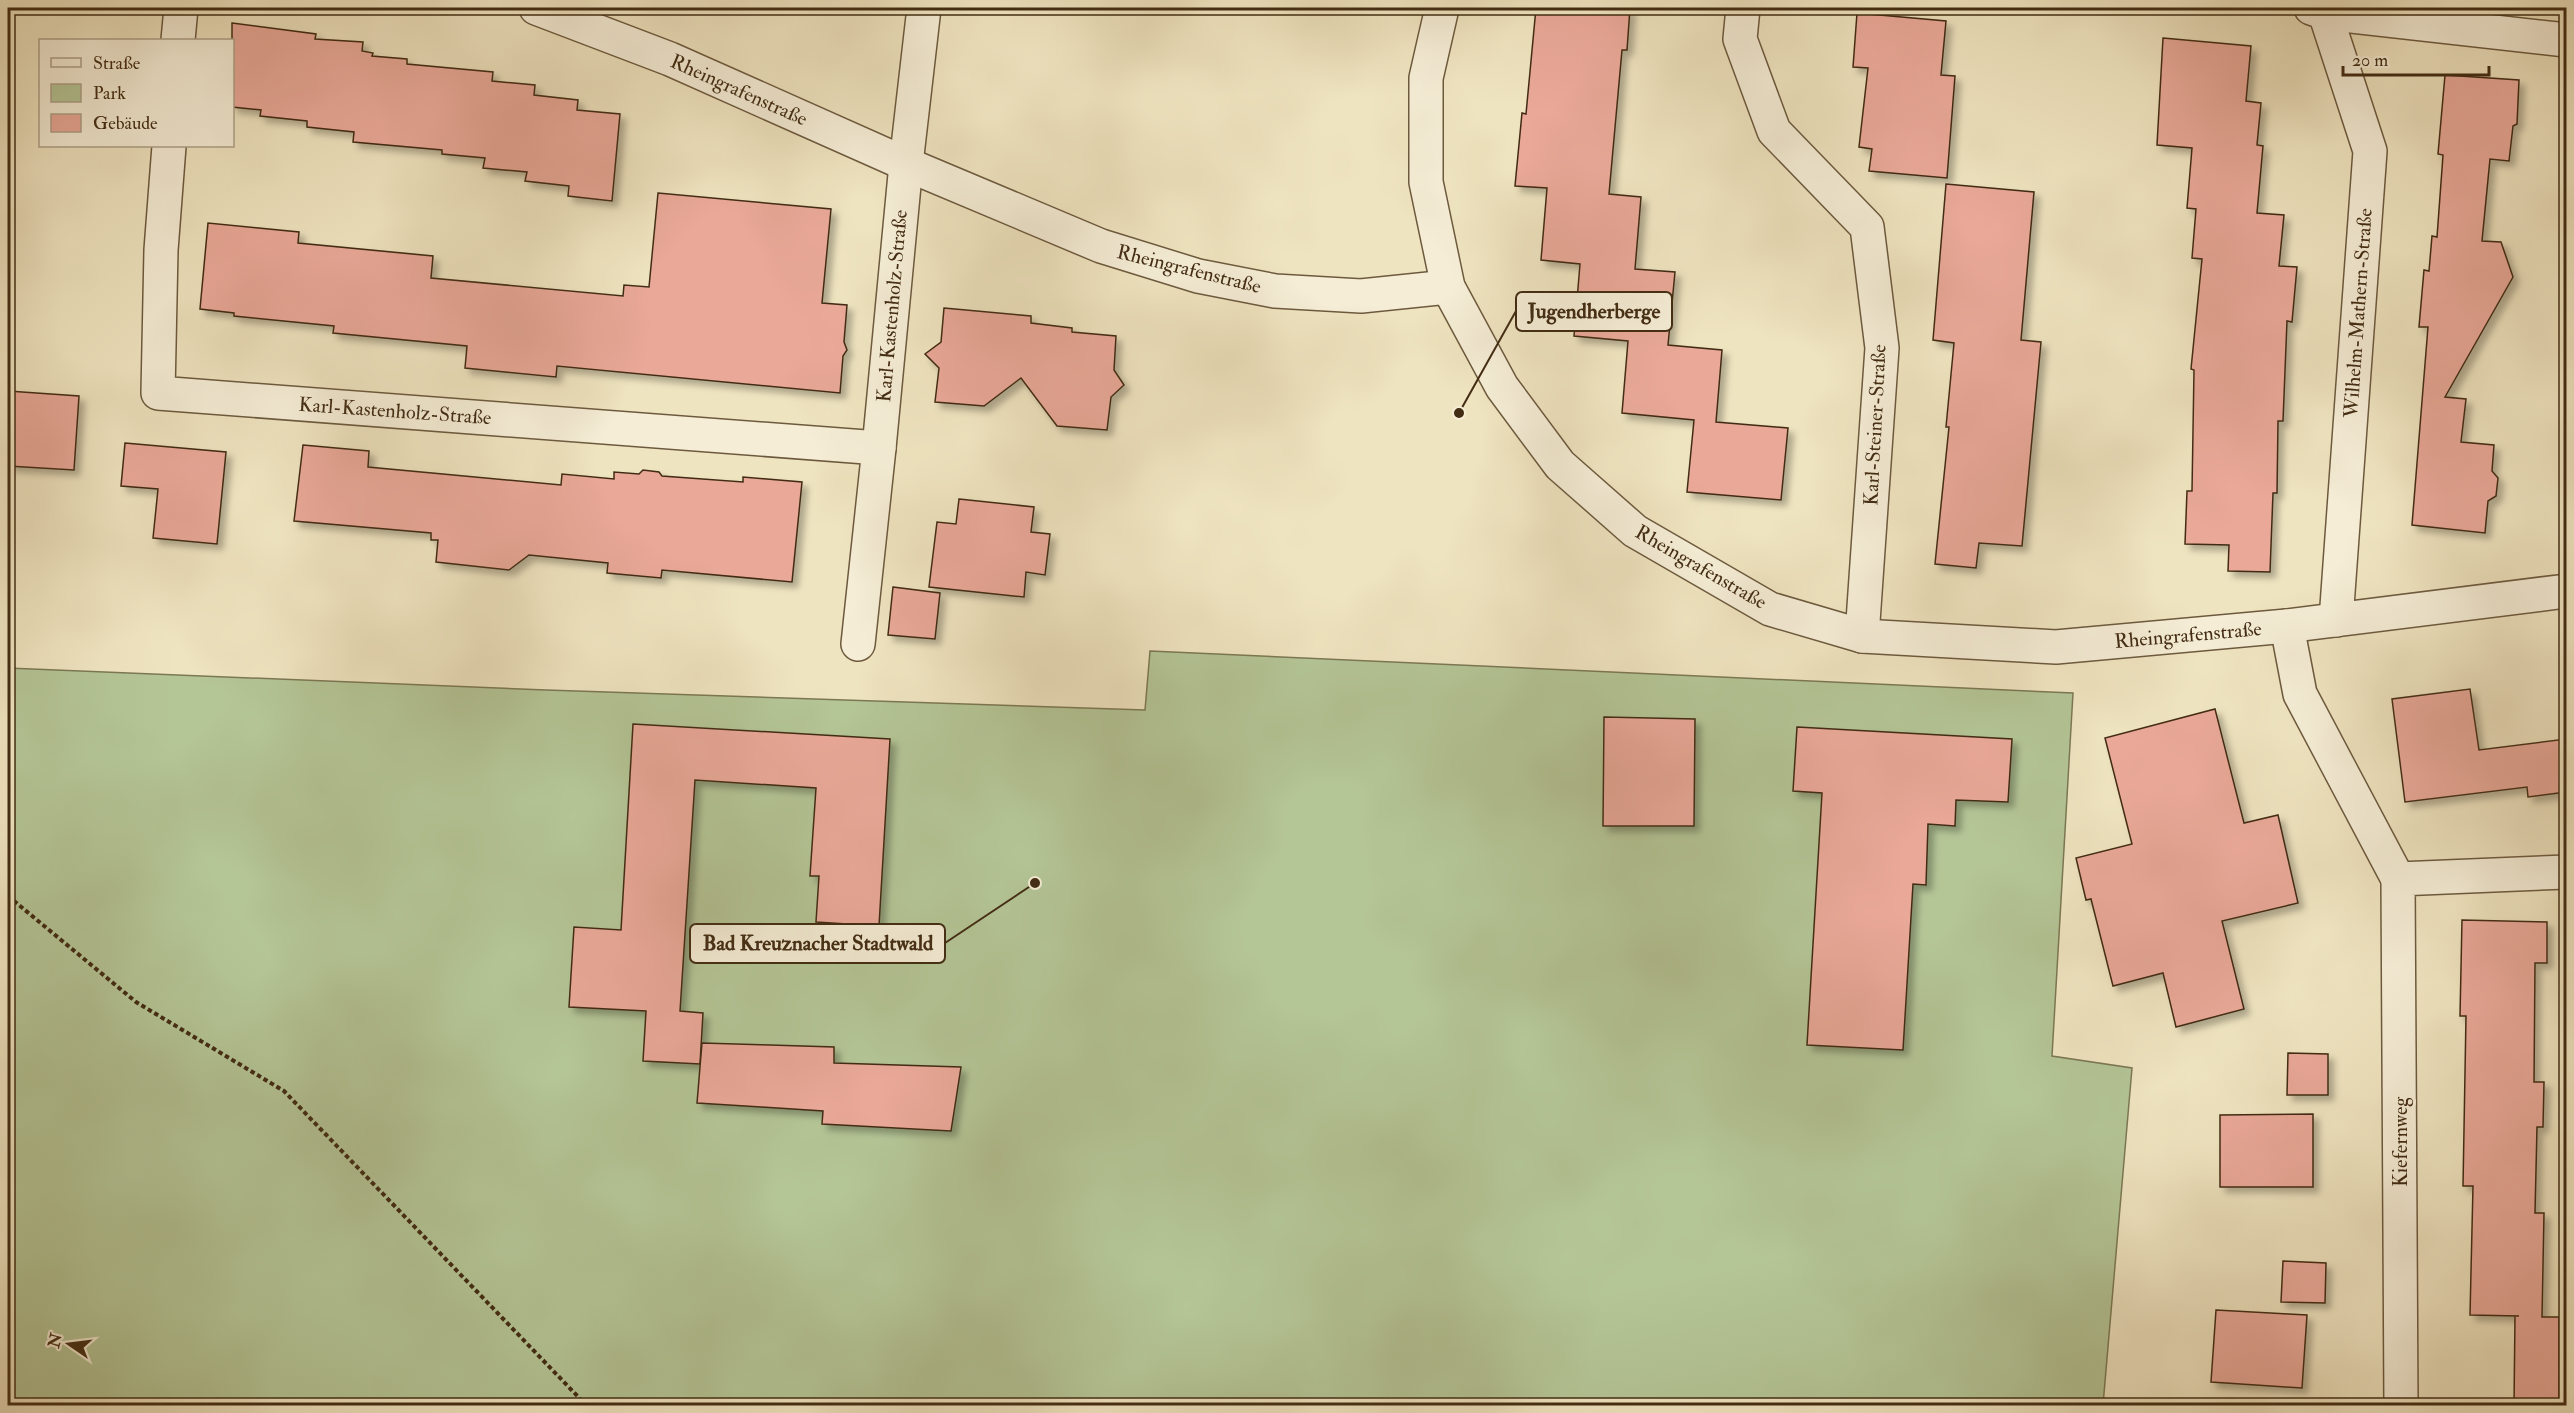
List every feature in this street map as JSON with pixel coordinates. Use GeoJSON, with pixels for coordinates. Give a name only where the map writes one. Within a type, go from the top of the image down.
{"type":"FeatureCollection","features":[{"type":"Feature","properties":{"kind":"street"},"geometry":{"type":"LineString","coordinates":[[178,39],[181,8]]}},
{"type":"Feature","properties":{"kind":"street","name":"Rheingrafenstraße"},"geometry":{"type":"LineString","coordinates":[[536,8],[670,59],[906,164],[1101,246],[1198,276],[1275,291],[1361,296],[1448,287],[1502,387],[1560,465],[1635,531],[1770,609],[1862,636],[2056,647],[2287,626],[2566,591]]}},
{"type":"Feature","properties":{"kind":"street","name":"Karl-Kastenholz-Straße"},"geometry":{"type":"LineString","coordinates":[[858,644],[906,164],[924,8]]}},
{"type":"Feature","properties":{"kind":"street"},"geometry":{"type":"LineString","coordinates":[[1442,8],[1426,78],[1426,182],[1448,287]]}},
{"type":"Feature","properties":{"kind":"street","name":"Karl-Steiner-Straße"},"geometry":{"type":"LineString","coordinates":[[1743,8],[1740,39],[1774,131],[1867,227],[1882,348],[1862,636]]}},
{"type":"Feature","properties":{"kind":"street","name":"Wilhelm-Mathern-Straße"},"geometry":{"type":"LineString","coordinates":[[2336,620],[2370,151],[2318,10],[2566,40]]}},
{"type":"Feature","properties":{"kind":"street","name":"Karl-Kastenholz-Straße"},"geometry":{"type":"LineString","coordinates":[[170,147],[161,250],[158,393],[879,448]]}},
{"type":"Feature","properties":{"kind":"street","name":"Kiefernweg"},"geometry":{"type":"LineString","coordinates":[[2287,626],[2300,694],[2398,879],[2402,1406]]}},
{"type":"Feature","properties":{"kind":"street"},"geometry":{"type":"LineString","coordinates":[[2398,879],[2566,872]]}},
{"type":"Feature","properties":{"kind":"path"},"geometry":{"type":"LineString","coordinates":[[8,896],[136,1002],[284,1091],[587,1406]]}},
{"type":"Feature","properties":{"kind":"green space"},"geometry":{"type":"Polygon","coordinates":[[[1150,651],[2073,693],[2052,1056],[2132,1068],[2103,1405],[8,1406],[8,668],[546,690],[1145,710],[1150,651]]]}},
{"type":"Feature","properties":{"kind":"building"},"geometry":{"type":"Polygon","coordinates":[[[1536,8],[1630,8],[1627,50],[1622,50],[1609,194],[1641,197],[1635,269],[1675,272],[1668,345],[1722,350],[1716,422],[1788,428],[1781,500],[1687,492],[1694,420],[1622,413],[1628,341],[1574,336],[1580,264],[1541,260],[1547,188],[1515,186],[1522,113],[1526,114],[1536,8]]]}},
{"type":"Feature","properties":{"kind":"building"},"geometry":{"type":"Polygon","coordinates":[[[1857,13],[1946,21],[1941,75],[1955,76],[1947,178],[1869,171],[1872,149],[1859,147],[1868,68],[1853,67],[1857,13]]]}},
{"type":"Feature","properties":{"kind":"building"},"geometry":{"type":"Polygon","coordinates":[[[232,23],[316,34],[315,39],[363,42],[362,51],[373,53],[372,56],[407,59],[407,64],[493,72],[492,81],[535,85],[534,95],[578,100],[577,110],[620,114],[612,201],[568,196],[569,186],[525,181],[527,172],[483,168],[485,158],[442,154],[442,150],[353,142],[354,132],[307,127],[307,121],[260,116],[261,110],[234,107],[234,39],[232,39],[232,23]]]}},
{"type":"Feature","properties":{"kind":"building"},"geometry":{"type":"Polygon","coordinates":[[[2163,38],[2251,46],[2246,101],[2261,103],[2257,145],[2263,146],[2257,213],[2284,215],[2279,266],[2297,267],[2292,322],[2287,321],[2283,421],[2278,421],[2277,493],[2273,493],[2270,572],[2228,571],[2229,545],[2185,544],[2187,491],[2192,491],[2194,370],[2191,369],[2202,259],[2192,258],[2196,209],[2187,208],[2192,148],[2157,145],[2163,38]]]}},
{"type":"Feature","properties":{"kind":"building"},"geometry":{"type":"Polygon","coordinates":[[[2445,75],[2519,80],[2517,124],[2513,126],[2509,161],[2490,159],[2482,241],[2501,242],[2513,277],[2445,397],[2466,399],[2461,442],[2494,445],[2492,471],[2498,478],[2496,496],[2488,501],[2485,533],[2412,525],[2428,327],[2419,327],[2424,270],[2429,271],[2432,236],[2437,237],[2443,155],[2438,154],[2445,75]]]}},
{"type":"Feature","properties":{"kind":"building"},"geometry":{"type":"Polygon","coordinates":[[[1946,184],[2034,192],[2021,340],[2041,342],[2022,546],[1979,543],[1976,568],[1935,564],[1949,427],[1946,427],[1954,343],[1933,340],[1946,184]]]}},
{"type":"Feature","properties":{"kind":"building"},"geometry":{"type":"Polygon","coordinates":[[[658,193],[831,209],[822,303],[847,305],[844,342],[847,350],[843,356],[840,393],[557,366],[556,377],[465,368],[467,346],[333,333],[334,326],[234,316],[234,313],[200,309],[208,223],[299,232],[298,243],[433,256],[431,278],[623,296],[624,285],[649,287],[658,193]]]}},
{"type":"Feature","properties":{"kind":"building"},"geometry":{"type":"Polygon","coordinates":[[[944,308],[1031,316],[1031,323],[1072,328],[1072,332],[1116,336],[1114,370],[1124,385],[1111,397],[1107,430],[1057,426],[1021,378],[984,406],[935,402],[939,368],[925,354],[941,342],[944,308]]]}},
{"type":"Feature","properties":{"kind":"building"},"geometry":{"type":"Polygon","coordinates":[[[8,391],[79,396],[74,470],[8,466],[8,391]]]}},
{"type":"Feature","properties":{"kind":"building"},"geometry":{"type":"Polygon","coordinates":[[[125,443],[226,452],[217,544],[153,538],[158,489],[121,486],[125,443]]]}},
{"type":"Feature","properties":{"kind":"building"},"geometry":{"type":"Polygon","coordinates":[[[303,445],[369,451],[368,467],[561,485],[562,474],[614,479],[614,472],[639,474],[643,470],[659,472],[662,476],[743,482],[743,477],[802,482],[792,582],[662,570],[661,578],[607,573],[608,563],[529,555],[509,570],[436,562],[438,540],[431,540],[431,533],[294,521],[303,445]]]}},
{"type":"Feature","properties":{"kind":"building"},"geometry":{"type":"Polygon","coordinates":[[[959,499],[1034,507],[1031,532],[1050,534],[1045,575],[1026,572],[1024,597],[929,587],[937,522],[956,524],[959,499]]]}},
{"type":"Feature","properties":{"kind":"building"},"geometry":{"type":"Polygon","coordinates":[[[893,587],[940,593],[935,639],[888,635],[893,587]]]}},
{"type":"Feature","properties":{"kind":"building"},"geometry":{"type":"Polygon","coordinates":[[[2470,689],[2479,750],[2566,739],[2566,792],[2528,797],[2527,787],[2405,802],[2392,699],[2470,689]]]}},
{"type":"Feature","properties":{"kind":"building"},"geometry":{"type":"Polygon","coordinates":[[[2215,709],[2244,823],[2278,815],[2298,903],[2222,921],[2244,1009],[2176,1027],[2163,973],[2113,986],[2091,899],[2086,900],[2076,858],[2132,844],[2105,738],[2215,709]]]}},
{"type":"Feature","properties":{"kind":"building"},"geometry":{"type":"Polygon","coordinates":[[[1604,717],[1695,719],[1694,826],[1603,826],[1604,717]]]}},
{"type":"Feature","properties":{"kind":"building"},"geometry":{"type":"Polygon","coordinates":[[[633,724],[890,739],[879,926],[816,922],[819,876],[810,876],[816,788],[695,780],[680,1011],[703,1013],[700,1064],[643,1061],[646,1011],[569,1007],[574,927],[621,930],[633,724]]]}},
{"type":"Feature","properties":{"kind":"building"},"geometry":{"type":"Polygon","coordinates":[[[1797,727],[2012,739],[2008,802],[1956,800],[1955,826],[1928,824],[1926,885],[1913,884],[1903,1050],[1807,1045],[1822,793],[1793,791],[1797,727]]]}},
{"type":"Feature","properties":{"kind":"building"},"geometry":{"type":"Polygon","coordinates":[[[2462,920],[2547,922],[2547,963],[2535,963],[2534,1082],[2544,1082],[2543,1127],[2537,1127],[2535,1213],[2544,1213],[2542,1317],[2559,1317],[2559,1406],[2514,1406],[2515,1316],[2519,1316],[2470,1315],[2473,1186],[2463,1186],[2466,1016],[2460,1016],[2462,920]]]}},
{"type":"Feature","properties":{"kind":"building"},"geometry":{"type":"Polygon","coordinates":[[[702,1043],[834,1047],[834,1063],[961,1067],[951,1131],[822,1124],[823,1111],[697,1103],[702,1043]]]}},
{"type":"Feature","properties":{"kind":"building"},"geometry":{"type":"Polygon","coordinates":[[[2288,1053],[2328,1054],[2328,1095],[2287,1095],[2288,1053]]]}},
{"type":"Feature","properties":{"kind":"building"},"geometry":{"type":"Polygon","coordinates":[[[2313,1114],[2313,1187],[2220,1187],[2220,1115],[2313,1114]]]}},
{"type":"Feature","properties":{"kind":"building"},"geometry":{"type":"Polygon","coordinates":[[[2283,1261],[2326,1263],[2325,1303],[2281,1302],[2283,1261]]]}},
{"type":"Feature","properties":{"kind":"building"},"geometry":{"type":"Polygon","coordinates":[[[2216,1310],[2307,1315],[2302,1388],[2211,1382],[2216,1310]]]}},
{"type":"Feature","properties":{"kind":"place","name":"Jugendherberge"},"geometry":{"type":"Point","coordinates":[1459,413]}},
{"type":"Feature","properties":{"kind":"place","name":"Bad Kreuznacher Stadtwald"},"geometry":{"type":"Point","coordinates":[1035,883]}}]}
